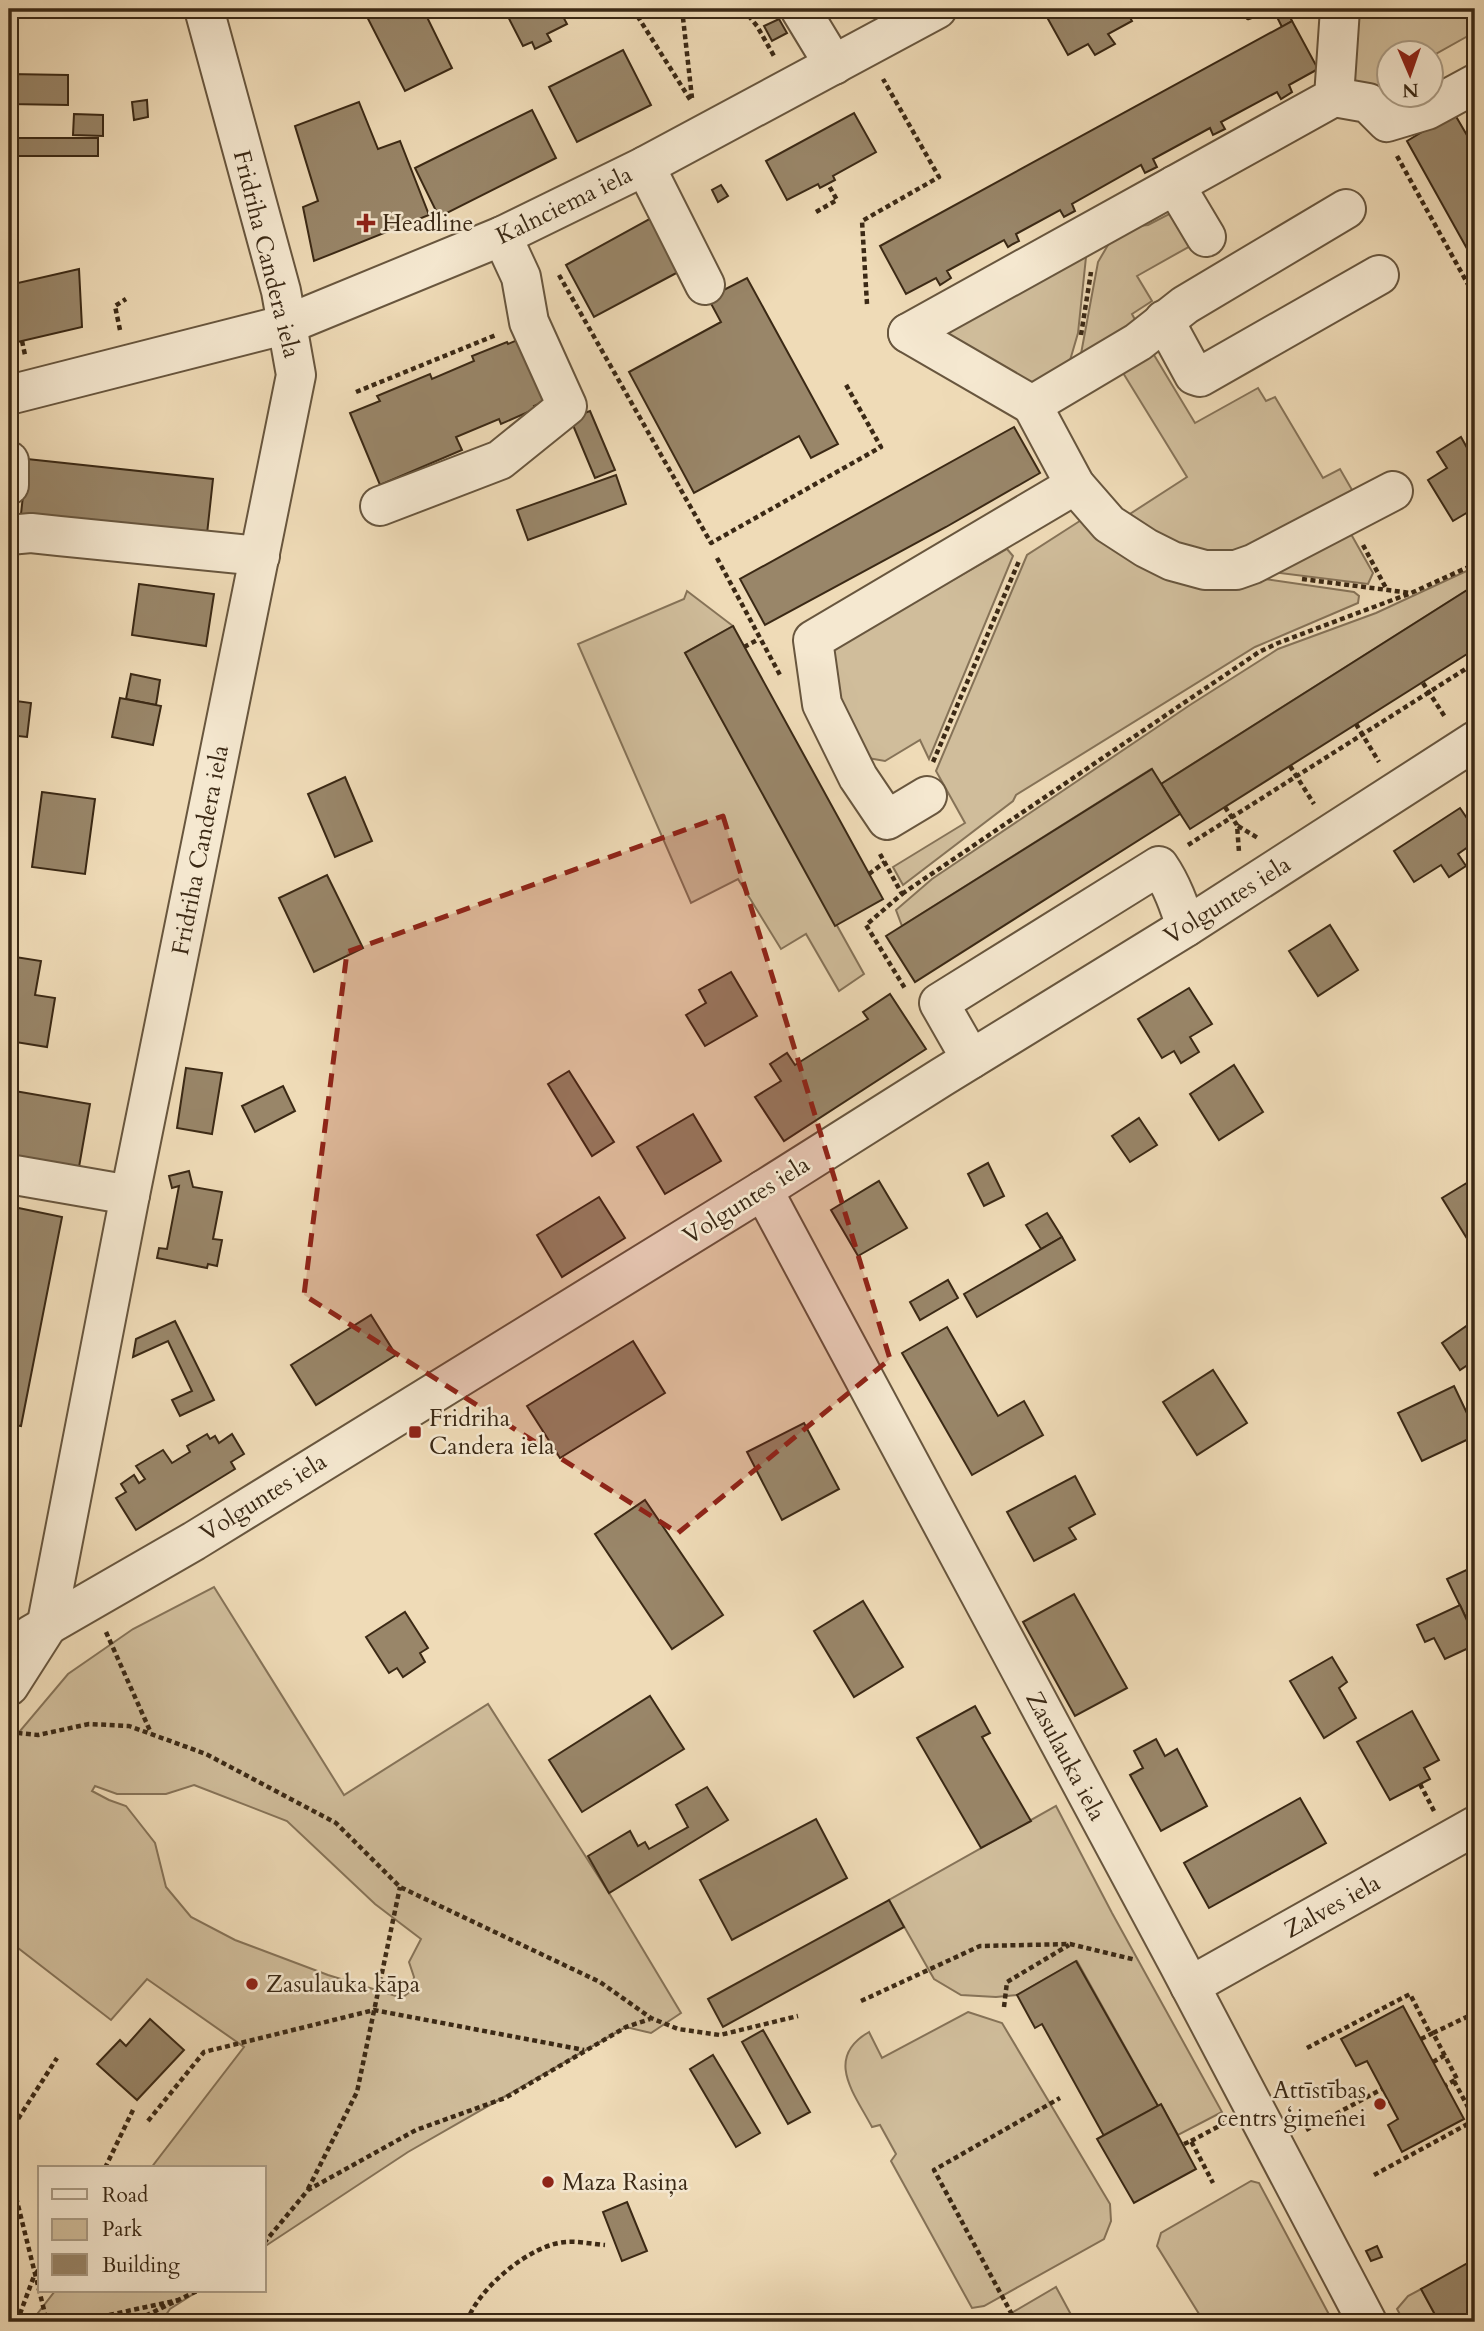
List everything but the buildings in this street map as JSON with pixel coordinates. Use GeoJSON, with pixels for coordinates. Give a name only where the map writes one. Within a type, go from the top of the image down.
{"type":"FeatureCollection","features":[{"type":"Feature","properties":{"kind":"street","name":"Fridriha Candera iela"},"geometry":{"type":"LineString","coordinates":[[9,1686],[46,1628],[130,1195],[296,375],[288,324],[204,9]]}},
{"type":"Feature","properties":{"kind":"street"},"geometry":{"type":"LineString","coordinates":[[800,9],[834,65]]}},
{"type":"Feature","properties":{"kind":"street","name":"Kalnciema iela"},"geometry":{"type":"LineString","coordinates":[[9,395],[288,324],[502,236],[645,166],[937,9]]}},
{"type":"Feature","properties":{"kind":"street"},"geometry":{"type":"LineString","coordinates":[[1334,97],[1340,9]]}},
{"type":"Feature","properties":{"kind":"street"},"geometry":{"type":"LineString","coordinates":[[1393,491],[1253,564],[1236,570],[1205,570],[1172,561],[1109,524],[1075,485],[1032,405],[908,333],[1334,97],[1368,103],[1387,122],[1427,110],[1473,89]]}},
{"type":"Feature","properties":{"kind":"street"},"geometry":{"type":"LineString","coordinates":[[645,166],[705,285]]}},
{"type":"Feature","properties":{"kind":"street"},"geometry":{"type":"LineString","coordinates":[[1175,185],[1206,237]]}},
{"type":"Feature","properties":{"kind":"street"},"geometry":{"type":"LineString","coordinates":[[1032,405],[1138,342],[1185,305],[1346,209]]}},
{"type":"Feature","properties":{"kind":"street"},"geometry":{"type":"LineString","coordinates":[[380,506],[499,460],[567,406],[529,322],[521,277],[502,236]]}},
{"type":"Feature","properties":{"kind":"street"},"geometry":{"type":"LineString","coordinates":[[1164,320],[1194,375],[1200,377],[1379,275]]}},
{"type":"Feature","properties":{"kind":"street"},"geometry":{"type":"LineString","coordinates":[[9,461],[9,485]]}},
{"type":"Feature","properties":{"kind":"street"},"geometry":{"type":"LineString","coordinates":[[927,796],[887,820],[858,777],[822,704],[813,640],[1075,485]]}},
{"type":"Feature","properties":{"kind":"street"},"geometry":{"type":"LineString","coordinates":[[9,535],[31,533],[260,556]]}},
{"type":"Feature","properties":{"kind":"street","name":"Volguntes iela"},"geometry":{"type":"LineString","coordinates":[[9,1647],[194,1541],[1186,927],[1461,731]]}},
{"type":"Feature","properties":{"kind":"street"},"geometry":{"type":"LineString","coordinates":[[971,1059],[939,1003],[1159,866],[1179,904],[1186,927]]}},
{"type":"Feature","properties":{"kind":"street"},"geometry":{"type":"LineString","coordinates":[[9,1174],[130,1195]]}},
{"type":"Feature","properties":{"kind":"street","name":"Zasulauka iela"},"geometry":{"type":"LineString","coordinates":[[763,1190],[1367,2322]]}},
{"type":"Feature","properties":{"kind":"street","name":"Zalves iela"},"geometry":{"type":"LineString","coordinates":[[1190,1986],[1475,1826]]}},
{"type":"Feature","properties":{"kind":"path"},"geometry":{"type":"LineString","coordinates":[[633,9],[692,102],[682,9]]}},
{"type":"Feature","properties":{"kind":"path"},"geometry":{"type":"LineString","coordinates":[[743,9],[757,26],[778,63]]}},
{"type":"Feature","properties":{"kind":"path"},"geometry":{"type":"LineString","coordinates":[[1244,9],[1248,18],[1274,10]]}},
{"type":"Feature","properties":{"kind":"path"},"geometry":{"type":"LineString","coordinates":[[867,304],[862,220],[939,177],[877,69]]}},
{"type":"Feature","properties":{"kind":"path"},"geometry":{"type":"LineString","coordinates":[[1387,122],[1397,155],[1475,296]]}},
{"type":"Feature","properties":{"kind":"path"},"geometry":{"type":"LineString","coordinates":[[816,212],[837,200],[828,184]]}},
{"type":"Feature","properties":{"kind":"path"},"geometry":{"type":"LineString","coordinates":[[1067,384],[1082,333],[1093,254],[1082,237]]}},
{"type":"Feature","properties":{"kind":"path"},"geometry":{"type":"LineString","coordinates":[[557,270],[711,543],[881,447],[845,383]]}},
{"type":"Feature","properties":{"kind":"path"},"geometry":{"type":"LineString","coordinates":[[121,337],[116,306],[126,299]]}},
{"type":"Feature","properties":{"kind":"path"},"geometry":{"type":"LineString","coordinates":[[356,392],[529,322]]}},
{"type":"Feature","properties":{"kind":"path"},"geometry":{"type":"LineString","coordinates":[[1348,516],[1387,590]]}},
{"type":"Feature","properties":{"kind":"path"},"geometry":{"type":"LineString","coordinates":[[927,796],[932,764],[1020,560]]}},
{"type":"Feature","properties":{"kind":"path"},"geometry":{"type":"LineString","coordinates":[[902,894],[1259,652],[1411,593],[1475,564]]}},
{"type":"Feature","properties":{"kind":"path"},"geometry":{"type":"LineString","coordinates":[[1291,578],[1411,593]]}},
{"type":"Feature","properties":{"kind":"path"},"geometry":{"type":"LineString","coordinates":[[744,647],[759,639]]}},
{"type":"Feature","properties":{"kind":"path"},"geometry":{"type":"LineString","coordinates":[[1159,866],[1169,856],[1475,663]]}},
{"type":"Feature","properties":{"kind":"path"},"geometry":{"type":"LineString","coordinates":[[1423,683],[1461,731]]}},
{"type":"Feature","properties":{"kind":"path"},"geometry":{"type":"LineString","coordinates":[[1356,724],[1380,764]]}},
{"type":"Feature","properties":{"kind":"path"},"geometry":{"type":"LineString","coordinates":[[1290,766],[1321,814]]}},
{"type":"Feature","properties":{"kind":"path"},"geometry":{"type":"LineString","coordinates":[[1225,807],[1237,825],[1260,839]]}},
{"type":"Feature","properties":{"kind":"path"},"geometry":{"type":"LineString","coordinates":[[1237,825],[1239,852]]}},
{"type":"Feature","properties":{"kind":"path"},"geometry":{"type":"LineString","coordinates":[[870,874],[885,863]]}},
{"type":"Feature","properties":{"kind":"path"},"geometry":{"type":"LineString","coordinates":[[103,1625],[152,1734]]}},
{"type":"Feature","properties":{"kind":"path"},"geometry":{"type":"LineString","coordinates":[[9,1732],[38,1735],[89,1724],[129,1726],[206,1755],[336,1823],[400,1887],[600,1982],[650,2018],[678,2029],[720,2035],[798,2016]]}},
{"type":"Feature","properties":{"kind":"path"},"geometry":{"type":"LineString","coordinates":[[1420,1784],[1436,1815]]}},
{"type":"Feature","properties":{"kind":"path"},"geometry":{"type":"LineString","coordinates":[[266,2241],[308,2190],[357,2091],[400,1887]]}},
{"type":"Feature","properties":{"kind":"path"},"geometry":{"type":"LineString","coordinates":[[860,2001],[980,1946],[1069,1944],[1147,1962]]}},
{"type":"Feature","properties":{"kind":"path"},"geometry":{"type":"LineString","coordinates":[[1004,2007],[1007,1982],[1069,1944]]}},
{"type":"Feature","properties":{"kind":"path"},"geometry":{"type":"LineString","coordinates":[[1307,2048],[1410,1994],[1458,2079],[1446,2085]]}},
{"type":"Feature","properties":{"kind":"path"},"geometry":{"type":"LineString","coordinates":[[148,2121],[204,2052],[374,2010],[584,2050]]}},
{"type":"Feature","properties":{"kind":"path"},"geometry":{"type":"LineString","coordinates":[[1421,2039],[1475,2012]]}},
{"type":"Feature","properties":{"kind":"path"},"geometry":{"type":"LineString","coordinates":[[308,2190],[416,2130],[505,2098],[584,2050],[626,2027],[650,2018]]}},
{"type":"Feature","properties":{"kind":"path"},"geometry":{"type":"LineString","coordinates":[[1433,2062],[1445,2055]]}},
{"type":"Feature","properties":{"kind":"path"},"geometry":{"type":"LineString","coordinates":[[9,2133],[57,2058]]}},
{"type":"Feature","properties":{"kind":"path"},"geometry":{"type":"LineString","coordinates":[[1374,2175],[1475,2120],[1454,2081]]}},
{"type":"Feature","properties":{"kind":"path"},"geometry":{"type":"LineString","coordinates":[[1274,2148],[1382,2089]]}},
{"type":"Feature","properties":{"kind":"path"},"geometry":{"type":"LineString","coordinates":[[1016,2322],[934,2170],[1060,2098]]}},
{"type":"Feature","properties":{"kind":"path"},"geometry":{"type":"LineString","coordinates":[[106,2166],[133,2110]]}},
{"type":"Feature","properties":{"kind":"path"},"geometry":{"type":"LineString","coordinates":[[1184,2144],[1233,2119]]}},
{"type":"Feature","properties":{"kind":"path"},"geometry":{"type":"LineString","coordinates":[[1191,2141],[1213,2183]]}},
{"type":"Feature","properties":{"kind":"path"},"geometry":{"type":"LineString","coordinates":[[9,2182],[16,2197],[38,2290]]}},
{"type":"Feature","properties":{"kind":"path"},"geometry":{"type":"LineString","coordinates":[[467,2322],[496,2278],[535,2251],[565,2242],[605,2245]]}},
{"type":"Feature","properties":{"kind":"path"},"geometry":{"type":"LineString","coordinates":[[17,2322],[38,2271]]}},
{"type":"Feature","properties":{"kind":"path"},"geometry":{"type":"LineString","coordinates":[[39,2292],[47,2322]]}},
{"type":"Feature","properties":{"kind":"path"},"geometry":{"type":"LineString","coordinates":[[139,2322],[147,2315],[195,2292]]}},
{"type":"Feature","properties":{"kind":"path"},"geometry":{"type":"LineString","coordinates":[[76,2322],[179,2300]]}},
{"type":"Feature","properties":{"kind":"highlighted area"},"geometry":{"type":"Polygon","coordinates":[[[723,816],[890,1359],[678,1533],[304,1295],[347,952],[723,816]]]}},
{"type":"Feature","properties":{"kind":"green space"},"geometry":{"type":"Polygon","coordinates":[[[1351,9],[1475,9],[1475,32],[1446,48],[1446,38],[1376,38],[1376,86],[1364,93],[1341,87],[1351,9]]]}},
{"type":"Feature","properties":{"kind":"green space"},"geometry":{"type":"Polygon","coordinates":[[[1173,212],[1192,245],[1137,276],[1152,301],[1132,314],[1141,331],[1078,370],[1098,262],[1118,228],[1148,225],[1173,212]]]}},
{"type":"Feature","properties":{"kind":"green space"},"geometry":{"type":"Polygon","coordinates":[[[1081,249],[1086,257],[1078,333],[1066,374],[1035,390],[949,342],[948,326],[1081,249]]]}},
{"type":"Feature","properties":{"kind":"green space"},"geometry":{"type":"Polygon","coordinates":[[[1148,345],[1195,423],[1258,388],[1266,401],[1275,397],[1323,478],[1340,469],[1359,502],[1220,563],[1119,521],[1187,477],[1120,368],[1148,345]]]}},
{"type":"Feature","properties":{"kind":"green space"},"geometry":{"type":"Polygon","coordinates":[[[1086,517],[1244,576],[1354,592],[1359,596],[1358,603],[1255,647],[1016,795],[1013,801],[903,885],[893,867],[965,823],[936,771],[1027,555],[1086,517]]]}},
{"type":"Feature","properties":{"kind":"green space"},"geometry":{"type":"Polygon","coordinates":[[[1347,527],[1373,573],[1368,584],[1255,570],[1347,527]]]}},
{"type":"Feature","properties":{"kind":"green space"},"geometry":{"type":"Polygon","coordinates":[[[1007,549],[1013,556],[929,759],[920,740],[885,761],[868,758],[855,748],[828,656],[838,646],[1007,549]]]}},
{"type":"Feature","properties":{"kind":"green space"},"geometry":{"type":"Polygon","coordinates":[[[1475,567],[1475,585],[1161,784],[1151,769],[902,926],[896,910],[932,879],[1278,649],[1376,613],[1475,567]]]}},
{"type":"Feature","properties":{"kind":"green space"},"geometry":{"type":"Polygon","coordinates":[[[687,591],[733,626],[685,653],[864,974],[839,991],[806,934],[781,949],[738,879],[691,903],[578,644],[684,599],[687,591]]]}},
{"type":"Feature","properties":{"kind":"green space"},"geometry":{"type":"Polygon","coordinates":[[[214,1587],[344,1795],[488,1704],[609,1893],[681,2013],[651,2033],[626,2027],[408,2152],[266,2246],[266,2166],[153,2166],[244,2047],[147,1979],[111,2020],[9,1941],[9,1744],[68,1674],[133,1629],[214,1587]],[[194,1785],[166,1794],[117,1794],[95,1786],[92,1791],[126,1806],[155,1843],[166,1887],[191,1917],[235,1940],[328,1975],[402,1998],[412,1990],[414,1977],[409,1962],[421,1939],[375,1904],[287,1821],[194,1785]]]}},
{"type":"Feature","properties":{"kind":"green space"},"geometry":{"type":"Polygon","coordinates":[[[1056,1806],[1222,2112],[1178,2135],[1161,2105],[1158,2106],[1077,1961],[1017,1995],[961,1995],[934,1979],[889,1900],[1056,1806]]]}},
{"type":"Feature","properties":{"kind":"green space"},"geometry":{"type":"Polygon","coordinates":[[[968,2012],[1002,2023],[1110,2204],[1111,2221],[1104,2239],[984,2306],[972,2308],[891,2161],[896,2154],[880,2125],[872,2127],[851,2089],[845,2065],[855,2042],[869,2032],[882,2058],[968,2012]]]}},
{"type":"Feature","properties":{"kind":"green space"},"geometry":{"type":"Polygon","coordinates":[[[1251,2181],[1259,2183],[1333,2322],[1204,2322],[1157,2246],[1161,2233],[1251,2181]]]}},
{"type":"Feature","properties":{"kind":"green space"},"geometry":{"type":"Polygon","coordinates":[[[1056,2287],[1075,2322],[996,2322],[1056,2287]]]}},
{"type":"Feature","properties":{"kind":"green space"},"geometry":{"type":"Polygon","coordinates":[[[1421,2289],[1439,2322],[1404,2322],[1397,2309],[1408,2296],[1421,2289]]]}},
{"type":"Feature","properties":{"kind":"green space"},"geometry":{"type":"Polygon","coordinates":[[[54,2292],[196,2292],[170,2309],[161,2322],[31,2322],[54,2292]]]}},
{"type":"Feature","properties":{"kind":"place","name":"Headline"},"geometry":{"type":"Point","coordinates":[366,223]}},
{"type":"Feature","properties":{"kind":"place","name":"Fridriha Candera iela"},"geometry":{"type":"Point","coordinates":[415,1432]}},
{"type":"Feature","properties":{"kind":"place","name":"Zasulauka kāpa"},"geometry":{"type":"Point","coordinates":[252,1984]}},
{"type":"Feature","properties":{"kind":"place","name":"Attīstības centrs ģimenei"},"geometry":{"type":"Point","coordinates":[1380,2104]}},
{"type":"Feature","properties":{"kind":"place","name":"Maza Rasiņa"},"geometry":{"type":"Point","coordinates":[548,2182]}}]}
